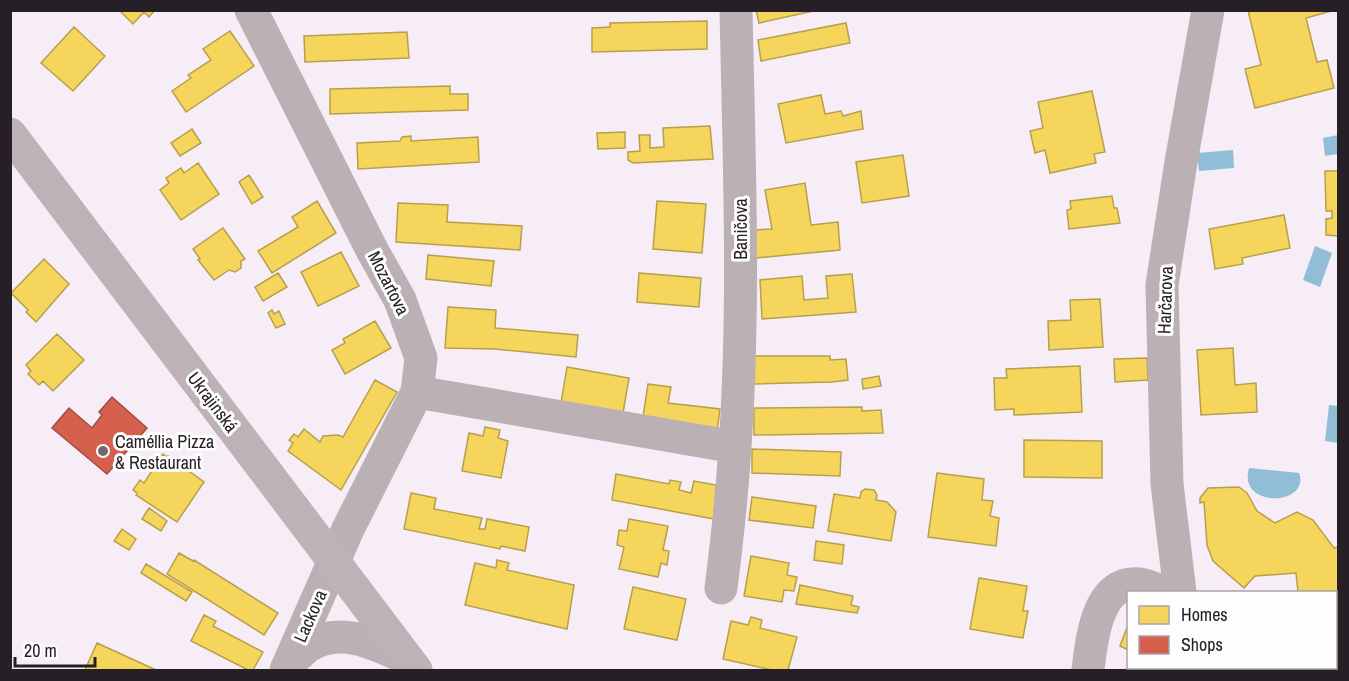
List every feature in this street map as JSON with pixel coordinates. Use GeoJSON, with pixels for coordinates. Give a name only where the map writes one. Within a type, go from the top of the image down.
{"type":"FeatureCollection","features":[{"type":"Feature","properties":{"kind":"main road","name":"Ukrajinská"},"geometry":{"type":"LineString","coordinates":[[10,134],[411,664]]}},
{"type":"Feature","properties":{"kind":"street","name":"Mozartova"},"geometry":{"type":"LineString","coordinates":[[251,10],[372,250],[400,300],[421,358],[417,392],[334,562]]}},
{"type":"Feature","properties":{"kind":"street","name":"Baničova"},"geometry":{"type":"LineString","coordinates":[[721,588],[735,447],[741,229],[736,10]]}},
{"type":"Feature","properties":{"kind":"street","name":"Harčarova"},"geometry":{"type":"LineString","coordinates":[[1180,591],[1167,484],[1162,285],[1208,10]]}},
{"type":"Feature","properties":{"kind":"street"},"geometry":{"type":"LineString","coordinates":[[417,392],[735,447]]}},
{"type":"Feature","properties":{"kind":"street","name":"Lackova"},"geometry":{"type":"LineString","coordinates":[[287,667],[334,562]]}},
{"type":"Feature","properties":{"kind":"street"},"geometry":{"type":"LineString","coordinates":[[1088,670],[1091,639],[1098,614],[1109,597],[1124,586],[1138,584],[1162,591]]}},
{"type":"Feature","properties":{"kind":"street"},"geometry":{"type":"LineString","coordinates":[[287,667],[308,646],[327,638],[345,636],[372,642],[411,664]]}},
{"type":"Feature","properties":{"kind":"water"},"geometry":{"type":"Polygon","coordinates":[[[1338,135],[1338,154],[1325,156],[1323,138],[1338,135]]]}},
{"type":"Feature","properties":{"kind":"water"},"geometry":{"type":"Polygon","coordinates":[[[1233,150],[1234,168],[1199,171],[1197,153],[1233,150]]]}},
{"type":"Feature","properties":{"kind":"water"},"geometry":{"type":"Polygon","coordinates":[[[1315,246],[1332,253],[1320,287],[1303,280],[1315,246]]]}},
{"type":"Feature","properties":{"kind":"water"},"geometry":{"type":"Polygon","coordinates":[[[1329,405],[1338,406],[1338,443],[1325,441],[1329,405]]]}},
{"type":"Feature","properties":{"kind":"water"},"geometry":{"type":"Polygon","coordinates":[[[1249,468],[1299,473],[1300,484],[1295,492],[1285,497],[1263,496],[1253,491],[1248,481],[1249,468]]]}},
{"type":"Feature","properties":{"kind":"building: Homes"},"geometry":{"type":"Polygon","coordinates":[[[119,10],[155,10],[149,17],[144,12],[133,24],[119,10]]]}},
{"type":"Feature","properties":{"kind":"building: Homes"},"geometry":{"type":"Polygon","coordinates":[[[756,10],[818,10],[759,23],[756,10]]]}},
{"type":"Feature","properties":{"kind":"building: Homes"},"geometry":{"type":"Polygon","coordinates":[[[1248,10],[1335,10],[1306,18],[1317,62],[1327,60],[1334,88],[1255,108],[1245,69],[1261,65],[1248,10]]]}},
{"type":"Feature","properties":{"kind":"building: Homes"},"geometry":{"type":"Polygon","coordinates":[[[707,21],[707,49],[592,52],[592,28],[610,27],[610,23],[707,21]]]}},
{"type":"Feature","properties":{"kind":"building: Homes"},"geometry":{"type":"Polygon","coordinates":[[[846,23],[850,43],[761,61],[758,40],[846,23]]]}},
{"type":"Feature","properties":{"kind":"building: Homes"},"geometry":{"type":"Polygon","coordinates":[[[74,27],[105,56],[73,91],[41,63],[74,27]]]}},
{"type":"Feature","properties":{"kind":"building: Homes"},"geometry":{"type":"Polygon","coordinates":[[[230,31],[254,66],[186,112],[172,91],[191,78],[188,75],[211,60],[203,49],[230,31]]]}},
{"type":"Feature","properties":{"kind":"building: Homes"},"geometry":{"type":"Polygon","coordinates":[[[407,32],[409,58],[305,62],[304,36],[407,32]]]}},
{"type":"Feature","properties":{"kind":"building: Homes"},"geometry":{"type":"Polygon","coordinates":[[[450,86],[450,94],[468,94],[468,110],[330,114],[330,89],[450,86]]]}},
{"type":"Feature","properties":{"kind":"building: Homes"},"geometry":{"type":"Polygon","coordinates":[[[1092,91],[1105,152],[1094,154],[1096,163],[1050,173],[1045,150],[1035,153],[1030,131],[1043,128],[1038,102],[1092,91]]]}},
{"type":"Feature","properties":{"kind":"building: Homes"},"geometry":{"type":"Polygon","coordinates":[[[821,95],[825,114],[841,111],[843,116],[861,111],[863,129],[786,143],[778,104],[821,95]]]}},
{"type":"Feature","properties":{"kind":"building: Homes"},"geometry":{"type":"Polygon","coordinates":[[[710,126],[713,159],[633,163],[628,160],[628,152],[640,151],[639,135],[650,135],[650,148],[664,147],[663,128],[710,126]]]}},
{"type":"Feature","properties":{"kind":"building: Homes"},"geometry":{"type":"Polygon","coordinates":[[[192,129],[201,143],[180,156],[171,143],[192,129]]]}},
{"type":"Feature","properties":{"kind":"building: Homes"},"geometry":{"type":"Polygon","coordinates":[[[625,132],[625,148],[598,149],[597,133],[625,132]]]}},
{"type":"Feature","properties":{"kind":"building: Homes"},"geometry":{"type":"Polygon","coordinates":[[[411,136],[411,141],[478,137],[479,162],[358,169],[357,143],[400,141],[402,137],[411,136]]]}},
{"type":"Feature","properties":{"kind":"building: Homes"},"geometry":{"type":"Polygon","coordinates":[[[903,155],[909,196],[862,203],[856,162],[903,155]]]}},
{"type":"Feature","properties":{"kind":"building: Homes"},"geometry":{"type":"Polygon","coordinates":[[[198,163],[219,194],[181,220],[160,190],[169,183],[166,178],[181,168],[184,173],[198,163]]]}},
{"type":"Feature","properties":{"kind":"building: Homes"},"geometry":{"type":"Polygon","coordinates":[[[1325,171],[1338,171],[1338,236],[1326,235],[1326,219],[1332,218],[1332,211],[1326,211],[1325,171]]]}},
{"type":"Feature","properties":{"kind":"building: Homes"},"geometry":{"type":"Polygon","coordinates":[[[249,175],[263,197],[252,204],[239,182],[249,175]]]}},
{"type":"Feature","properties":{"kind":"building: Homes"},"geometry":{"type":"Polygon","coordinates":[[[805,183],[811,225],[838,222],[840,250],[756,258],[753,230],[772,229],[765,190],[805,183]]]}},
{"type":"Feature","properties":{"kind":"building: Homes"},"geometry":{"type":"Polygon","coordinates":[[[1112,196],[1120,223],[1069,229],[1067,210],[1071,209],[1070,201],[1112,196]]]}},
{"type":"Feature","properties":{"kind":"building: Homes"},"geometry":{"type":"Polygon","coordinates":[[[317,201],[336,233],[272,273],[258,251],[298,227],[292,217],[317,201]]]}},
{"type":"Feature","properties":{"kind":"building: Homes"},"geometry":{"type":"Polygon","coordinates":[[[657,201],[706,204],[702,253],[653,249],[657,201]]]}},
{"type":"Feature","properties":{"kind":"building: Homes"},"geometry":{"type":"Polygon","coordinates":[[[398,203],[448,205],[447,222],[522,226],[520,250],[396,242],[398,203]]]}},
{"type":"Feature","properties":{"kind":"building: Homes"},"geometry":{"type":"Polygon","coordinates":[[[1284,215],[1290,248],[1242,258],[1243,264],[1215,269],[1209,229],[1284,215]]]}},
{"type":"Feature","properties":{"kind":"building: Homes"},"geometry":{"type":"Polygon","coordinates":[[[223,228],[245,259],[241,261],[241,268],[235,272],[229,270],[214,280],[198,260],[200,259],[193,249],[223,228]]]}},
{"type":"Feature","properties":{"kind":"building: Homes"},"geometry":{"type":"Polygon","coordinates":[[[341,252],[359,286],[318,306],[301,272],[341,252]]]}},
{"type":"Feature","properties":{"kind":"building: Homes"},"geometry":{"type":"Polygon","coordinates":[[[428,255],[494,261],[491,286],[426,279],[428,255]]]}},
{"type":"Feature","properties":{"kind":"building: Homes"},"geometry":{"type":"Polygon","coordinates":[[[44,259],[69,284],[36,322],[11,293],[44,259]]]}},
{"type":"Feature","properties":{"kind":"building: Homes"},"geometry":{"type":"Polygon","coordinates":[[[278,273],[287,287],[263,301],[255,287],[278,273]]]}},
{"type":"Feature","properties":{"kind":"building: Homes"},"geometry":{"type":"Polygon","coordinates":[[[639,273],[701,278],[699,307],[637,302],[639,273]]]}},
{"type":"Feature","properties":{"kind":"building: Homes"},"geometry":{"type":"Polygon","coordinates":[[[852,274],[856,312],[762,319],[760,280],[802,276],[804,300],[828,298],[826,276],[852,274]]]}},
{"type":"Feature","properties":{"kind":"building: Homes"},"geometry":{"type":"Polygon","coordinates":[[[1100,299],[1103,347],[1049,350],[1048,321],[1071,320],[1070,300],[1100,299]]]}},
{"type":"Feature","properties":{"kind":"building: Homes"},"geometry":{"type":"Polygon","coordinates":[[[448,307],[496,310],[495,328],[578,335],[576,357],[494,349],[445,348],[448,307]]]}},
{"type":"Feature","properties":{"kind":"building: Homes"},"geometry":{"type":"Polygon","coordinates":[[[272,310],[274,314],[279,311],[285,324],[276,328],[268,313],[272,310]]]}},
{"type":"Feature","properties":{"kind":"building: Homes"},"geometry":{"type":"Polygon","coordinates":[[[375,321],[391,348],[345,374],[332,350],[345,343],[343,339],[375,321]]]}},
{"type":"Feature","properties":{"kind":"building: Homes"},"geometry":{"type":"Polygon","coordinates":[[[57,334],[84,360],[53,391],[43,381],[39,385],[28,374],[31,371],[26,365],[57,334]]]}},
{"type":"Feature","properties":{"kind":"building: Homes"},"geometry":{"type":"Polygon","coordinates":[[[1233,348],[1235,385],[1256,383],[1257,412],[1201,415],[1197,350],[1233,348]]]}},
{"type":"Feature","properties":{"kind":"building: Homes"},"geometry":{"type":"Polygon","coordinates":[[[754,356],[830,356],[830,360],[846,359],[848,380],[754,384],[754,356]]]}},
{"type":"Feature","properties":{"kind":"building: Homes"},"geometry":{"type":"Polygon","coordinates":[[[1147,358],[1148,380],[1115,382],[1114,359],[1147,358]]]}},
{"type":"Feature","properties":{"kind":"building: Homes"},"geometry":{"type":"Polygon","coordinates":[[[1080,366],[1082,412],[1014,415],[1014,409],[995,410],[994,378],[1007,378],[1006,369],[1080,366]]]}},
{"type":"Feature","properties":{"kind":"building: Homes"},"geometry":{"type":"Polygon","coordinates":[[[567,367],[629,378],[623,413],[561,403],[567,367]]]}},
{"type":"Feature","properties":{"kind":"building: Homes"},"geometry":{"type":"Polygon","coordinates":[[[879,376],[881,386],[863,389],[862,379],[879,376]]]}},
{"type":"Feature","properties":{"kind":"building: Homes"},"geometry":{"type":"Polygon","coordinates":[[[375,380],[397,392],[341,490],[288,451],[293,443],[289,440],[294,434],[298,437],[304,429],[320,442],[323,436],[343,437],[375,380]]]}},
{"type":"Feature","properties":{"kind":"building: Homes"},"geometry":{"type":"Polygon","coordinates":[[[648,384],[671,387],[668,403],[720,409],[717,432],[642,423],[648,384]]]}},
{"type":"Feature","properties":{"kind":"building: Homes"},"geometry":{"type":"Polygon","coordinates":[[[862,407],[862,411],[881,410],[883,433],[754,435],[754,408],[862,407]]]}},
{"type":"Feature","properties":{"kind":"building: Homes"},"geometry":{"type":"Polygon","coordinates":[[[485,427],[500,430],[498,438],[508,441],[501,478],[462,471],[469,433],[483,436],[485,427]]]}},
{"type":"Feature","properties":{"kind":"building: Homes"},"geometry":{"type":"Polygon","coordinates":[[[1024,440],[1102,441],[1102,478],[1024,477],[1024,440]]]}},
{"type":"Feature","properties":{"kind":"building: Homes"},"geometry":{"type":"Polygon","coordinates":[[[752,449],[841,452],[840,476],[752,473],[752,449]]]}},
{"type":"Feature","properties":{"kind":"building: Homes"},"geometry":{"type":"Polygon","coordinates":[[[163,454],[204,482],[177,522],[136,495],[137,493],[133,490],[140,480],[144,483],[163,454]]]}},
{"type":"Feature","properties":{"kind":"building: Homes"},"geometry":{"type":"Polygon","coordinates":[[[937,473],[984,479],[982,500],[993,501],[990,516],[999,518],[996,546],[928,537],[937,473]]]}},
{"type":"Feature","properties":{"kind":"building: Homes"},"geometry":{"type":"Polygon","coordinates":[[[616,474],[669,484],[670,480],[681,482],[679,490],[691,493],[694,481],[716,485],[714,519],[612,500],[616,474]]]}},
{"type":"Feature","properties":{"kind":"building: Homes"},"geometry":{"type":"Polygon","coordinates":[[[1239,487],[1247,493],[1257,511],[1275,523],[1297,512],[1313,520],[1334,548],[1338,547],[1338,596],[1337,591],[1298,591],[1296,573],[1255,576],[1244,588],[1213,561],[1207,545],[1204,502],[1200,503],[1200,498],[1208,488],[1239,487]]]}},
{"type":"Feature","properties":{"kind":"building: Homes"},"geometry":{"type":"Polygon","coordinates":[[[865,489],[874,490],[877,495],[876,500],[887,502],[896,512],[891,541],[828,531],[834,494],[860,498],[861,492],[865,489]]]}},
{"type":"Feature","properties":{"kind":"building: Homes"},"geometry":{"type":"Polygon","coordinates":[[[411,493],[436,498],[434,509],[482,518],[479,529],[485,529],[487,519],[529,527],[525,551],[501,546],[500,549],[404,529],[411,493]]]}},
{"type":"Feature","properties":{"kind":"building: Homes"},"geometry":{"type":"Polygon","coordinates":[[[752,497],[816,506],[813,528],[749,520],[752,497]]]}},
{"type":"Feature","properties":{"kind":"building: Homes"},"geometry":{"type":"Polygon","coordinates":[[[149,508],[167,521],[161,531],[142,519],[149,508]]]}},
{"type":"Feature","properties":{"kind":"building: Homes"},"geometry":{"type":"Polygon","coordinates":[[[629,519],[668,526],[663,550],[669,551],[667,565],[661,563],[658,577],[619,569],[624,547],[617,545],[619,530],[627,531],[629,519]]]}},
{"type":"Feature","properties":{"kind":"building: Homes"},"geometry":{"type":"Polygon","coordinates":[[[122,529],[136,539],[129,550],[114,541],[122,529]]]}},
{"type":"Feature","properties":{"kind":"building: Homes"},"geometry":{"type":"Polygon","coordinates":[[[816,541],[844,545],[842,564],[814,560],[816,541]]]}},
{"type":"Feature","properties":{"kind":"building: Homes"},"geometry":{"type":"Polygon","coordinates":[[[179,553],[278,613],[264,635],[167,574],[179,553]]]}},
{"type":"Feature","properties":{"kind":"building: Homes"},"geometry":{"type":"Polygon","coordinates":[[[751,556],[789,563],[787,575],[797,577],[794,591],[784,590],[782,602],[744,596],[751,556]]]}},
{"type":"Feature","properties":{"kind":"building: Homes"},"geometry":{"type":"Polygon","coordinates":[[[497,560],[509,563],[507,570],[574,585],[567,629],[465,605],[475,563],[496,568],[497,560]]]}},
{"type":"Feature","properties":{"kind":"building: Homes"},"geometry":{"type":"Polygon","coordinates":[[[146,564],[192,592],[186,601],[141,573],[146,564]]]}},
{"type":"Feature","properties":{"kind":"building: Homes"},"geometry":{"type":"Polygon","coordinates":[[[979,578],[1027,586],[1023,611],[1028,611],[1023,638],[970,629],[979,578]]]}},
{"type":"Feature","properties":{"kind":"building: Homes"},"geometry":{"type":"Polygon","coordinates":[[[800,585],[853,596],[851,605],[859,607],[857,613],[796,604],[800,585]]]}},
{"type":"Feature","properties":{"kind":"building: Homes"},"geometry":{"type":"Polygon","coordinates":[[[633,587],[686,599],[677,640],[624,629],[633,587]]]}},
{"type":"Feature","properties":{"kind":"building: Homes"},"geometry":{"type":"Polygon","coordinates":[[[204,615],[216,621],[213,626],[263,652],[253,670],[248,670],[191,641],[204,615]]]}},
{"type":"Feature","properties":{"kind":"building: Homes"},"geometry":{"type":"Polygon","coordinates":[[[751,617],[762,620],[760,628],[797,637],[788,670],[772,670],[723,659],[731,621],[748,625],[751,617]]]}},
{"type":"Feature","properties":{"kind":"building: Homes"},"geometry":{"type":"Polygon","coordinates":[[[1127,628],[1127,650],[1120,646],[1127,628]]]}},
{"type":"Feature","properties":{"kind":"building: Homes"},"geometry":{"type":"Polygon","coordinates":[[[97,643],[156,670],[85,670],[97,643]]]}},
{"type":"Feature","properties":{"kind":"building: Shops","name":"Caméllia Pizza & Restaurant"},"geometry":{"type":"Polygon","coordinates":[[[112,397],[147,428],[107,474],[52,428],[69,408],[92,428],[102,415],[99,412],[112,397]]]}},
{"type":"Feature","properties":{"kind":"place","name":"Caméllia Pizza & Restaurant"},"geometry":{"type":"Point","coordinates":[103,451]}}]}
